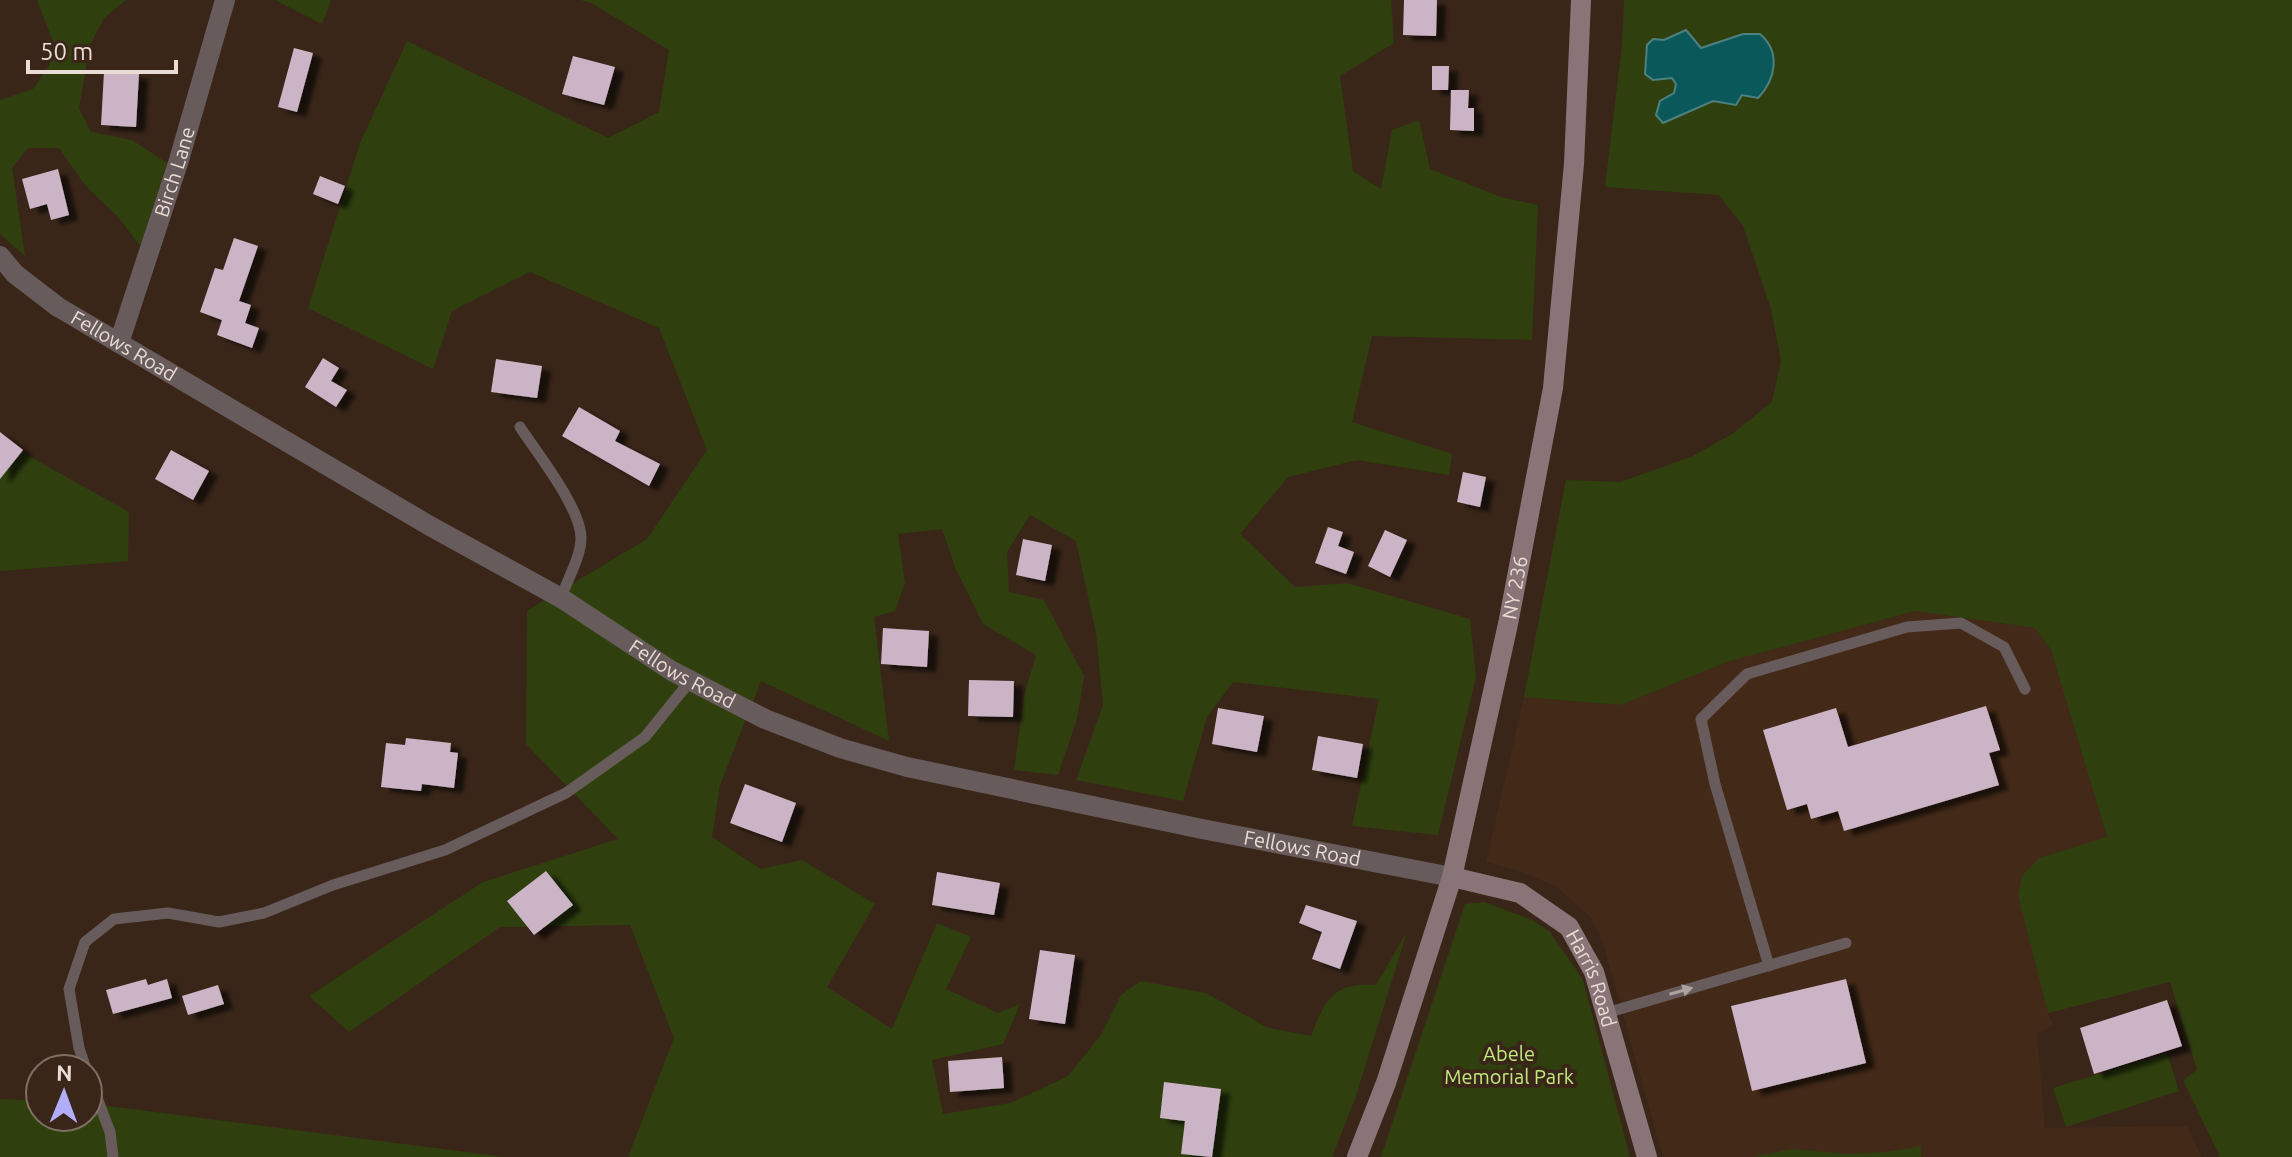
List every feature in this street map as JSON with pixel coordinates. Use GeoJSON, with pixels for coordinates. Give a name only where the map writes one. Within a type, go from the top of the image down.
{"type":"FeatureCollection","features":[{"type":"Feature","properties":{"kind":"main road","name":"NY 236"},"geometry":{"type":"LineString","coordinates":[[1357,1157],[1386,1083],[1452,877],[1508,624],[1553,388],[1574,164],[1581,0]]}},
{"type":"Feature","properties":{"kind":"main road","name":"Harris Road"},"geometry":{"type":"LineString","coordinates":[[1452,877],[1520,893],[1569,927],[1594,972],[1647,1157]]}},
{"type":"Feature","properties":{"kind":"street","name":"Birch Lane"},"geometry":{"type":"LineString","coordinates":[[119,343],[179,160],[225,0]]}},
{"type":"Feature","properties":{"kind":"street","name":"Fellows Road"},"geometry":{"type":"LineString","coordinates":[[0,256],[15,274],[58,307],[416,518],[561,598],[672,671],[765,719],[840,748],[907,767],[1202,829],[1452,877]]}},
{"type":"Feature","properties":{"kind":"lane"},"geometry":{"type":"LineString","coordinates":[[520,427],[577,517],[581,537],[579,550],[561,598]]}},
{"type":"Feature","properties":{"kind":"lane"},"geometry":{"type":"LineString","coordinates":[[1769,966],[1715,784],[1701,719],[1747,674],[1907,627],[1961,623],[2004,647],[2025,689]]}},
{"type":"Feature","properties":{"kind":"lane"},"geometry":{"type":"LineString","coordinates":[[81,1053],[69,989],[85,942],[114,919],[168,913],[219,922],[264,913],[333,885],[445,850],[566,793],[645,737],[691,680]]}},
{"type":"Feature","properties":{"kind":"lane"},"geometry":{"type":"LineString","coordinates":[[1606,1013],[1846,943]]}},
{"type":"Feature","properties":{"kind":"lane"},"geometry":{"type":"LineString","coordinates":[[104,1116],[110,1132],[113,1157]]}},
{"type":"Feature","properties":{"kind":"shaded area"},"geometry":{"type":"Polygon","coordinates":[[[1915,611],[2035,628],[2051,650],[2107,837],[2039,858],[2048,1013],[2054,1026],[2037,1033],[2045,1128],[2187,1126],[2202,1157],[1663,1157],[1603,943],[1591,918],[1557,887],[1523,872],[1486,862],[1524,697],[1621,705],[1727,662],[1915,611]]]}},
{"type":"Feature","properties":{"kind":"green space"},"geometry":{"type":"Polygon","coordinates":[[[37,0],[126,0],[104,18],[90,45],[79,108],[91,132],[132,140],[167,163],[140,246],[119,218],[85,185],[59,148],[28,148],[12,168],[25,256],[0,234],[0,100],[33,89],[49,66],[52,39],[37,0]]]}},
{"type":"Feature","properties":{"kind":"green space"},"geometry":{"type":"Polygon","coordinates":[[[275,0],[331,0],[322,24],[275,0]]]}},
{"type":"Feature","properties":{"kind":"green space"},"geometry":{"type":"Polygon","coordinates":[[[581,0],[1391,0],[1394,43],[1340,76],[1353,171],[1381,189],[1392,130],[1419,120],[1430,169],[1501,197],[1538,205],[1532,340],[1372,336],[1352,422],[1452,454],[1449,475],[1357,460],[1288,477],[1240,534],[1295,587],[1347,583],[1470,619],[1476,677],[1438,835],[1352,826],[1379,699],[1233,682],[1207,717],[1183,801],[1076,780],[1103,705],[1096,633],[1076,541],[1030,515],[1007,552],[1009,592],[1044,600],[1084,676],[1077,719],[1058,775],[1014,770],[1025,692],[1036,655],[983,624],[955,567],[942,529],[898,534],[905,583],[895,611],[874,617],[889,741],[761,681],[720,785],[712,837],[761,869],[802,860],[875,904],[827,987],[892,1029],[937,923],[971,937],[946,989],[998,1013],[1020,1004],[1003,1044],[932,1060],[943,1114],[1011,1103],[1068,1076],[1101,1035],[1121,995],[1141,981],[1206,993],[1268,1028],[1311,1036],[1326,1003],[1340,990],[1376,985],[1407,932],[1355,1099],[1332,1157],[628,1157],[674,1038],[630,925],[500,927],[349,1032],[309,996],[483,882],[618,839],[526,744],[527,611],[647,539],[707,450],[659,328],[530,272],[452,311],[433,369],[308,308],[360,143],[407,41],[608,138],[659,112],[669,50],[593,4],[581,0]]]}},
{"type":"Feature","properties":{"kind":"green space"},"geometry":{"type":"Polygon","coordinates":[[[1624,0],[2292,0],[2292,1157],[2220,1157],[2183,1080],[2197,1070],[2170,982],[2048,1013],[2018,895],[2022,876],[2039,858],[2107,837],[2051,650],[2035,628],[1915,611],[1727,662],[1621,705],[1524,697],[1566,480],[1620,482],[1691,457],[1732,434],[1772,402],[1781,361],[1771,309],[1743,226],[1719,195],[1605,187],[1622,45],[1624,0]]]}},
{"type":"Feature","properties":{"kind":"green space"},"geometry":{"type":"Polygon","coordinates":[[[0,440],[129,512],[128,561],[0,571],[0,440]]]}},
{"type":"Feature","properties":{"kind":"green space","name":"Abele Memorial Park"},"geometry":{"type":"Polygon","coordinates":[[[1484,902],[1532,920],[1550,932],[1583,980],[1630,1157],[1381,1157],[1465,904],[1484,902]]]}},
{"type":"Feature","properties":{"kind":"green space"},"geometry":{"type":"Polygon","coordinates":[[[2167,1053],[2179,1091],[2066,1127],[2053,1088],[2167,1053]]]}},
{"type":"Feature","properties":{"kind":"green space"},"geometry":{"type":"Polygon","coordinates":[[[0,1099],[24,1100],[24,1133],[104,1133],[104,1106],[505,1157],[0,1157],[0,1099]]]}},
{"type":"Feature","properties":{"kind":"green space"},"geometry":{"type":"Polygon","coordinates":[[[1921,1146],[1921,1157],[1753,1157],[1792,1149],[1847,1154],[1921,1146]]]}},
{"type":"Feature","properties":{"kind":"water"},"geometry":{"type":"Polygon","coordinates":[[[1686,30],[1701,48],[1743,34],[1760,34],[1771,49],[1774,66],[1769,83],[1758,98],[1742,95],[1736,105],[1713,101],[1663,123],[1656,115],[1660,101],[1674,93],[1676,84],[1672,78],[1653,80],[1645,74],[1647,45],[1653,39],[1664,40],[1686,30]]]}},
{"type":"Feature","properties":{"kind":"building"},"geometry":{"type":"Polygon","coordinates":[[[1404,0],[1437,0],[1436,36],[1403,35],[1404,0]]]}},
{"type":"Feature","properties":{"kind":"building"},"geometry":{"type":"Polygon","coordinates":[[[294,48],[313,53],[297,112],[278,107],[294,48]]]}},
{"type":"Feature","properties":{"kind":"building"},"geometry":{"type":"Polygon","coordinates":[[[573,56],[615,67],[604,105],[562,94],[573,56]]]}},
{"type":"Feature","properties":{"kind":"building"},"geometry":{"type":"Polygon","coordinates":[[[1432,66],[1449,66],[1448,90],[1432,90],[1432,66]]]}},
{"type":"Feature","properties":{"kind":"building"},"geometry":{"type":"Polygon","coordinates":[[[104,72],[139,74],[136,127],[101,125],[104,72]]]}},
{"type":"Feature","properties":{"kind":"building"},"geometry":{"type":"Polygon","coordinates":[[[1451,90],[1469,90],[1468,108],[1474,108],[1474,131],[1450,130],[1451,90]]]}},
{"type":"Feature","properties":{"kind":"building"},"geometry":{"type":"Polygon","coordinates":[[[58,169],[69,215],[51,220],[47,204],[30,209],[22,179],[58,169]]]}},
{"type":"Feature","properties":{"kind":"building"},"geometry":{"type":"Polygon","coordinates":[[[320,176],[345,186],[338,204],[313,194],[320,176]]]}},
{"type":"Feature","properties":{"kind":"building"},"geometry":{"type":"Polygon","coordinates":[[[234,238],[258,246],[239,301],[251,305],[245,323],[259,328],[252,348],[217,335],[222,320],[200,312],[215,268],[223,270],[234,238]]]}},
{"type":"Feature","properties":{"kind":"building"},"geometry":{"type":"Polygon","coordinates":[[[323,358],[339,368],[331,381],[347,390],[336,407],[305,387],[323,358]]]}},
{"type":"Feature","properties":{"kind":"building"},"geometry":{"type":"Polygon","coordinates":[[[496,359],[542,366],[537,398],[491,392],[496,359]]]}},
{"type":"Feature","properties":{"kind":"building"},"geometry":{"type":"Polygon","coordinates":[[[579,407],[620,431],[615,441],[660,464],[649,486],[562,436],[579,407]]]}},
{"type":"Feature","properties":{"kind":"building"},"geometry":{"type":"Polygon","coordinates":[[[0,432],[23,450],[0,479],[0,432]]]}},
{"type":"Feature","properties":{"kind":"building"},"geometry":{"type":"Polygon","coordinates":[[[171,450],[209,471],[193,500],[155,479],[171,450]]]}},
{"type":"Feature","properties":{"kind":"building"},"geometry":{"type":"Polygon","coordinates":[[[1463,472],[1486,477],[1480,507],[1457,502],[1463,472]]]}},
{"type":"Feature","properties":{"kind":"building"},"geometry":{"type":"Polygon","coordinates":[[[1328,527],[1343,532],[1338,546],[1354,552],[1346,574],[1315,563],[1328,527]]]}},
{"type":"Feature","properties":{"kind":"building"},"geometry":{"type":"Polygon","coordinates":[[[1385,530],[1407,540],[1390,577],[1368,566],[1385,530]]]}},
{"type":"Feature","properties":{"kind":"building"},"geometry":{"type":"Polygon","coordinates":[[[1023,539],[1052,545],[1045,581],[1016,575],[1023,539]]]}},
{"type":"Feature","properties":{"kind":"building"},"geometry":{"type":"Polygon","coordinates":[[[883,628],[929,631],[927,667],[881,664],[883,628]]]}},
{"type":"Feature","properties":{"kind":"building"},"geometry":{"type":"Polygon","coordinates":[[[969,680],[1014,681],[1013,717],[968,716],[969,680]]]}},
{"type":"Feature","properties":{"kind":"building"},"geometry":{"type":"Polygon","coordinates":[[[1986,706],[2000,750],[1989,753],[1999,785],[1844,831],[1838,811],[1811,819],[1807,804],[1787,810],[1763,730],[1836,708],[1848,747],[1986,706]]]}},
{"type":"Feature","properties":{"kind":"building"},"geometry":{"type":"Polygon","coordinates":[[[1218,708],[1264,716],[1257,752],[1212,744],[1218,708]]]}},
{"type":"Feature","properties":{"kind":"building"},"geometry":{"type":"Polygon","coordinates":[[[1318,736],[1363,744],[1357,778],[1312,770],[1318,736]]]}},
{"type":"Feature","properties":{"kind":"building"},"geometry":{"type":"Polygon","coordinates":[[[406,738],[451,743],[450,752],[458,753],[454,788],[422,784],[421,791],[381,787],[386,743],[405,745],[406,738]]]}},
{"type":"Feature","properties":{"kind":"building"},"geometry":{"type":"Polygon","coordinates":[[[745,784],[796,803],[782,842],[730,823],[745,784]]]}},
{"type":"Feature","properties":{"kind":"building"},"geometry":{"type":"Polygon","coordinates":[[[546,871],[573,905],[534,935],[507,901],[546,871]]]}},
{"type":"Feature","properties":{"kind":"building"},"geometry":{"type":"Polygon","coordinates":[[[937,872],[1000,883],[994,915],[932,905],[937,872]]]}},
{"type":"Feature","properties":{"kind":"building"},"geometry":{"type":"Polygon","coordinates":[[[1306,905],[1357,921],[1340,969],[1312,959],[1322,932],[1299,923],[1306,905]]]}},
{"type":"Feature","properties":{"kind":"building"},"geometry":{"type":"Polygon","coordinates":[[[1040,950],[1075,955],[1065,1024],[1029,1019],[1040,950]]]}},
{"type":"Feature","properties":{"kind":"building"},"geometry":{"type":"Polygon","coordinates":[[[146,979],[148,985],[167,979],[172,998],[113,1014],[106,990],[146,979]]]}},
{"type":"Feature","properties":{"kind":"building"},"geometry":{"type":"Polygon","coordinates":[[[1846,979],[1866,1063],[1752,1091],[1731,1006],[1846,979]]]}},
{"type":"Feature","properties":{"kind":"building"},"geometry":{"type":"Polygon","coordinates":[[[218,985],[224,1004],[188,1015],[182,996],[218,985]]]}},
{"type":"Feature","properties":{"kind":"building"},"geometry":{"type":"Polygon","coordinates":[[[2167,1000],[2182,1046],[2094,1074],[2080,1028],[2167,1000]]]}},
{"type":"Feature","properties":{"kind":"building"},"geometry":{"type":"Polygon","coordinates":[[[1002,1057],[1004,1088],[950,1092],[948,1061],[1002,1057]]]}},
{"type":"Feature","properties":{"kind":"building"},"geometry":{"type":"Polygon","coordinates":[[[1164,1082],[1221,1089],[1212,1157],[1181,1154],[1185,1121],[1160,1118],[1164,1082]]]}}]}
